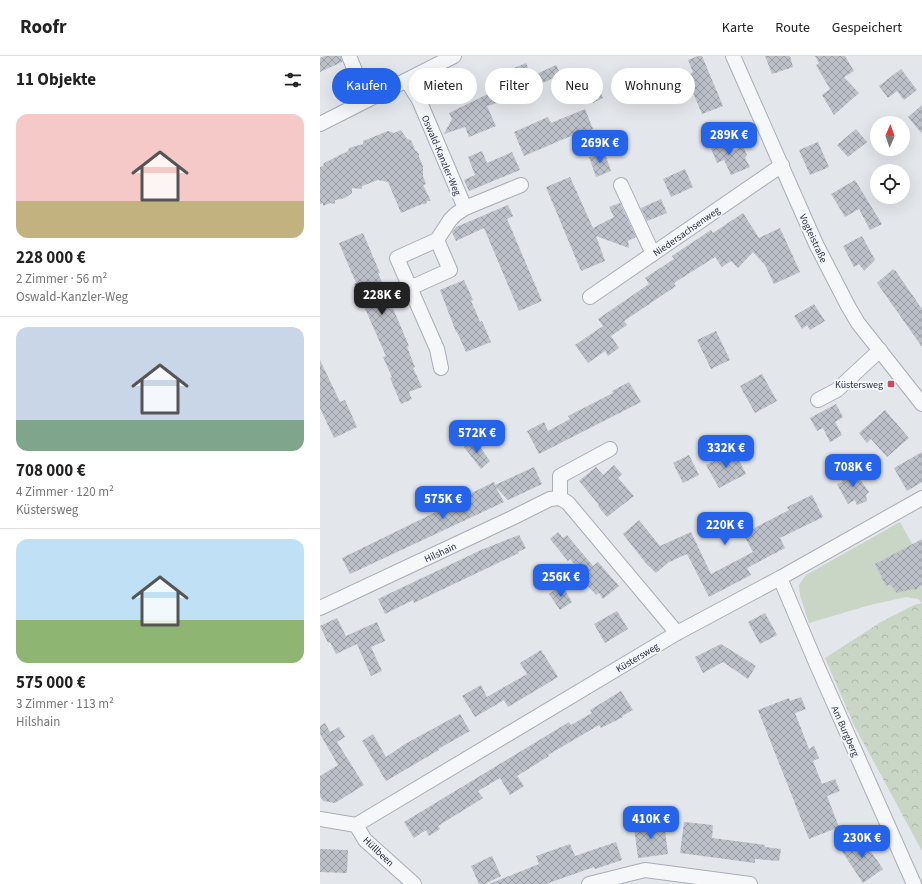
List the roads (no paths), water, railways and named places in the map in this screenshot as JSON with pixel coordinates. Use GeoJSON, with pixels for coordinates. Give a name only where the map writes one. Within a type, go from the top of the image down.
{"type":"FeatureCollection","features":[{"type":"Feature","properties":{"kind":"street"},"geometry":{"type":"LineString","coordinates":[[350,56],[355,68]]}},
{"type":"Feature","properties":{"kind":"street"},"geometry":{"type":"LineString","coordinates":[[401,84],[454,56]]}},
{"type":"Feature","properties":{"kind":"street","name":"Vogteistraße"},"geometry":{"type":"LineString","coordinates":[[733,56],[816,244],[848,306],[858,323],[922,404]]}},
{"type":"Feature","properties":{"kind":"street","name":"Oswald-Kanzler-Weg"},"geometry":{"type":"LineString","coordinates":[[407,81],[419,100],[465,208]]}},
{"type":"Feature","properties":{"kind":"street"},"geometry":{"type":"LineString","coordinates":[[320,124],[359,104]]}},
{"type":"Feature","properties":{"kind":"street","name":"Niedersachsenweg"},"geometry":{"type":"LineString","coordinates":[[590,297],[782,165]]}},
{"type":"Feature","properties":{"kind":"street","name":"Oswald-Kanzler-Weg"},"geometry":{"type":"LineString","coordinates":[[437,240],[450,220],[465,208],[521,184]]}},
{"type":"Feature","properties":{"kind":"street"},"geometry":{"type":"LineString","coordinates":[[621,185],[653,254]]}},
{"type":"Feature","properties":{"kind":"street"},"geometry":{"type":"LineString","coordinates":[[410,288],[450,270],[437,240],[397,258],[410,288],[437,349],[442,368]]}},
{"type":"Feature","properties":{"kind":"street"},"geometry":{"type":"LineString","coordinates":[[818,400],[837,390],[880,350]]}},
{"type":"Feature","properties":{"kind":"street"},"geometry":{"type":"LineString","coordinates":[[610,449],[560,476],[560,498],[568,503],[677,633]]}},
{"type":"Feature","properties":{"kind":"street","name":"Hilshain"},"geometry":{"type":"LineString","coordinates":[[320,608],[550,499],[560,498]]}},
{"type":"Feature","properties":{"kind":"street","name":"Küstersweg"},"geometry":{"type":"LineString","coordinates":[[356,825],[677,633],[780,578],[922,498]]}},
{"type":"Feature","properties":{"kind":"street","name":"Am Burgberg"},"geometry":{"type":"LineString","coordinates":[[780,578],[914,884]]}},
{"type":"Feature","properties":{"kind":"street"},"geometry":{"type":"LineString","coordinates":[[320,819],[356,825]]}},
{"type":"Feature","properties":{"kind":"street","name":"Hüllbeen"},"geometry":{"type":"LineString","coordinates":[[356,825],[365,840],[414,884]]}},
{"type":"Feature","properties":{"kind":"street"},"geometry":{"type":"LineString","coordinates":[[588,884],[645,870],[750,884]]}},
{"type":"Feature","properties":{"kind":"place","name":"Küstersweg"},"geometry":{"type":"Point","coordinates":[891,384]}}]}
